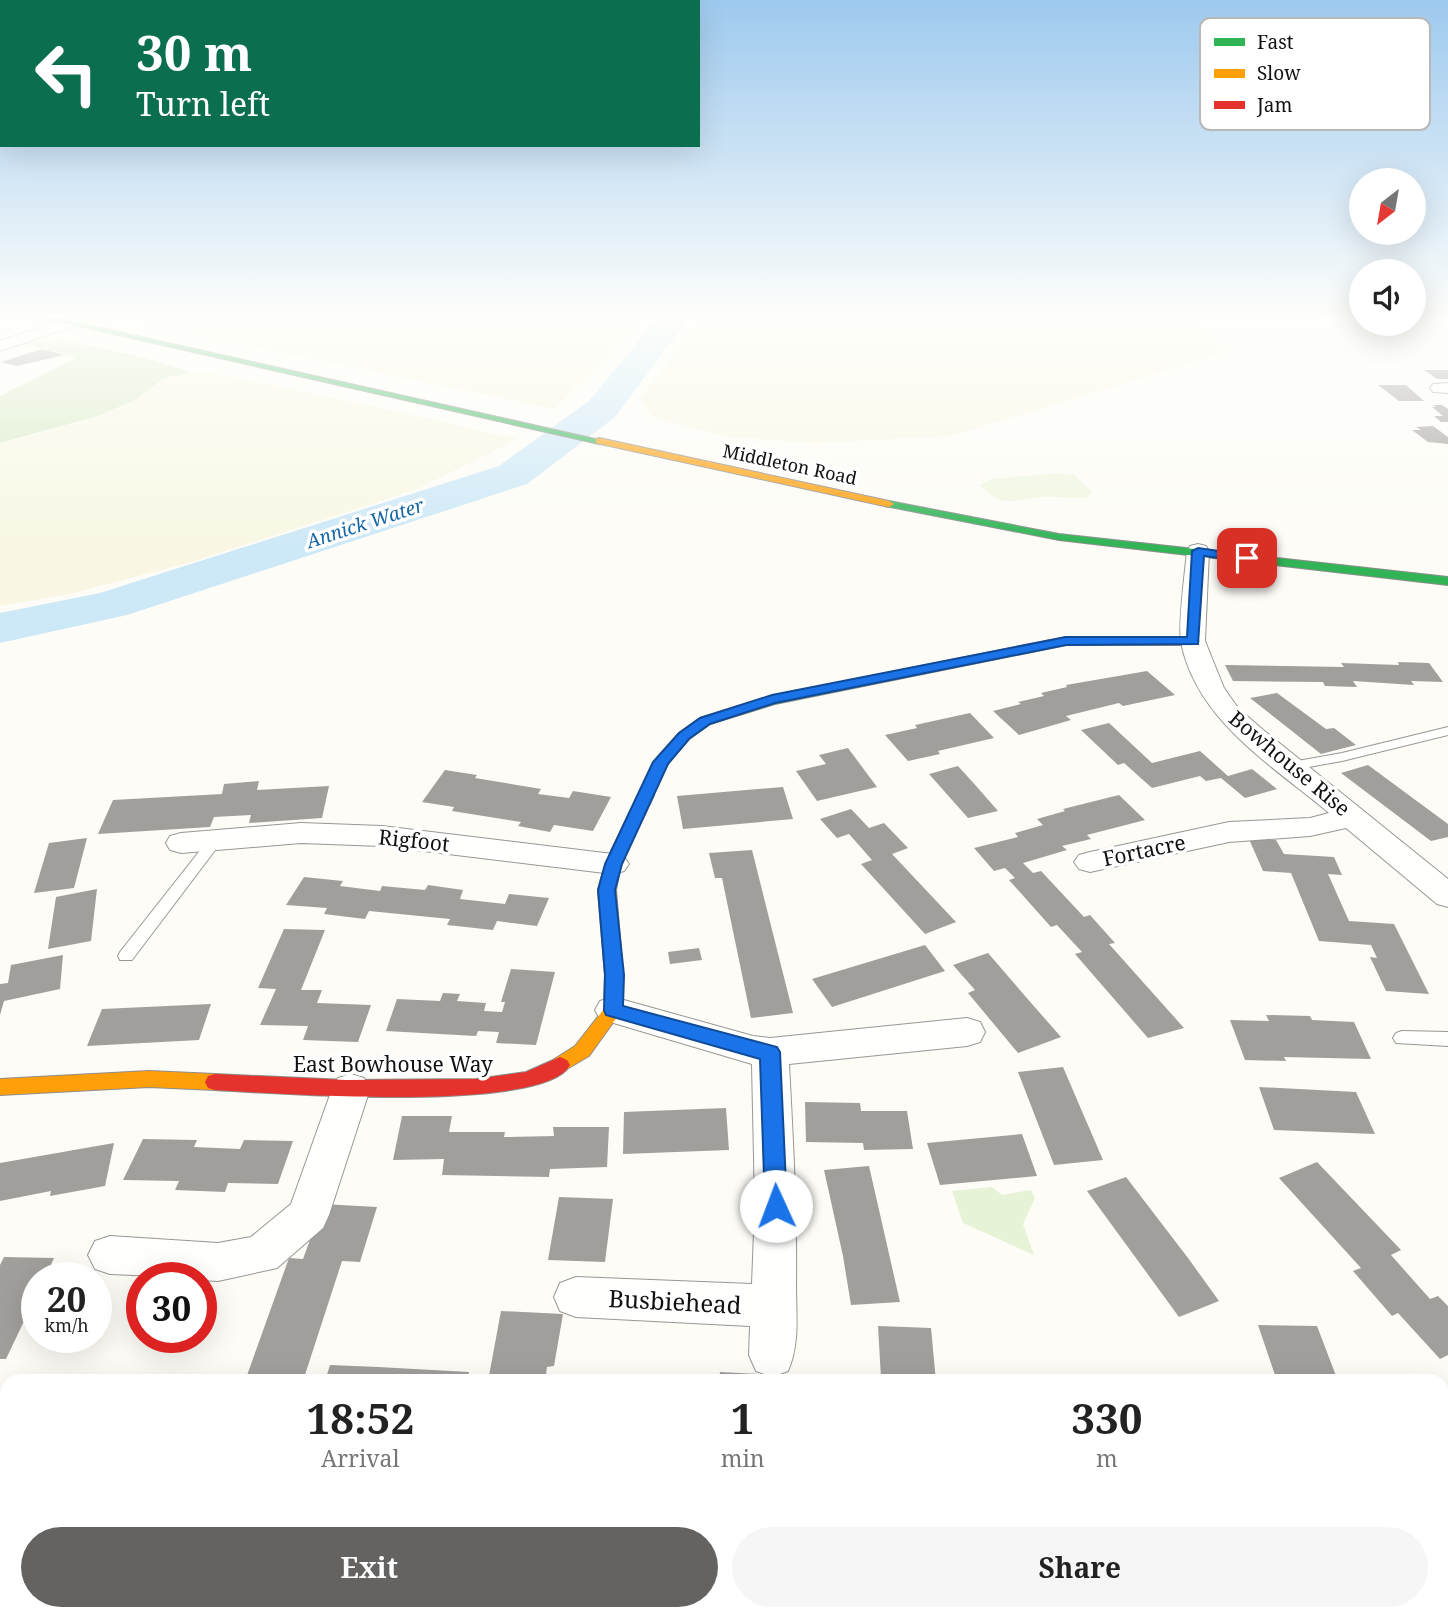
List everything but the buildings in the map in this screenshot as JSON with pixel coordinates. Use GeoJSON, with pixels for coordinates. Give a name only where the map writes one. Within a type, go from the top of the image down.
{"type":"FeatureCollection","features":[{"type":"Feature","properties":{"kind":"main road","name":"Middleton Road"},"geometry":{"type":"LineString","coordinates":[[388,395],[879,503],[1059,537],[1448,580]]}},
{"type":"Feature","properties":{"kind":"main road"},"geometry":{"type":"LineString","coordinates":[[613,1010],[614,975],[607,890],[613,864],[661,762],[684,736],[705,721],[772,699],[1066,641],[1193,641]]}},
{"type":"Feature","properties":{"kind":"main road","name":"East Bowhouse Way"},"geometry":{"type":"LineString","coordinates":[[0,1087],[149,1079],[351,1089],[499,1086],[548,1072],[582,1051],[613,1010]]}},
{"type":"Feature","properties":{"kind":"street","name":"Bowhouse Rise"},"geometry":{"type":"LineString","coordinates":[[1198,551],[1193,641],[1211,688],[1230,714],[1252,735],[1354,817],[1436,875],[1448,896]]}},
{"type":"Feature","properties":{"kind":"street","name":"Fortacre"},"geometry":{"type":"LineString","coordinates":[[1090,862],[1197,839],[1272,828],[1310,827],[1354,817]]}},
{"type":"Feature","properties":{"kind":"street","name":"Rigfoot"},"geometry":{"type":"LineString","coordinates":[[181,843],[301,833],[382,835],[613,864]]}},
{"type":"Feature","properties":{"kind":"street"},"geometry":{"type":"LineString","coordinates":[[613,1010],[753,1050],[770,1052],[967,1032]]}},
{"type":"Feature","properties":{"kind":"street"},"geometry":{"type":"LineString","coordinates":[[770,1052],[776,1206],[772,1355]]}},
{"type":"Feature","properties":{"kind":"street"},"geometry":{"type":"LineString","coordinates":[[110,1255],[218,1262],[262,1254],[308,1215],[351,1089]]}},
{"type":"Feature","properties":{"kind":"street","name":"Busbiehead"},"geometry":{"type":"LineString","coordinates":[[576,1297],[775,1306]]}},
{"type":"Feature","properties":{"kind":"lane"},"geometry":{"type":"LineString","coordinates":[[1292,766],[1342,757],[1448,731]]}},
{"type":"Feature","properties":{"kind":"lane"},"geometry":{"type":"LineString","coordinates":[[126,956],[214,842]]}},
{"type":"Feature","properties":{"kind":"lane"},"geometry":{"type":"LineString","coordinates":[[1402,1038],[1448,1040]]}},
{"type":"Feature","properties":{"kind":"shaded area"},"geometry":{"type":"Polygon","coordinates":[[[131,395],[317,395],[517,439],[417,489],[335,516],[188,563],[69,594],[0,606],[0,443],[49,431],[131,395]]]}},
{"type":"Feature","properties":{"kind":"shaded area"},"geometry":{"type":"Polygon","coordinates":[[[485,395],[568,395],[554,409],[485,395]]]}},
{"type":"Feature","properties":{"kind":"shaded area"},"geometry":{"type":"Polygon","coordinates":[[[642,395],[1087,395],[951,436],[814,443],[729,437],[653,417],[639,399],[642,395]]]}},
{"type":"Feature","properties":{"kind":"green space"},"geometry":{"type":"Polygon","coordinates":[[[142,395],[97,416],[0,443],[0,396],[142,395]]]}},
{"type":"Feature","properties":{"kind":"green space"},"geometry":{"type":"Polygon","coordinates":[[[1059,473],[1074,475],[1092,492],[1088,497],[1042,497],[1009,501],[996,498],[980,485],[991,479],[1059,473]]]}},
{"type":"Feature","properties":{"kind":"green space"},"geometry":{"type":"Polygon","coordinates":[[[992,1187],[1002,1195],[1031,1190],[1035,1198],[1023,1224],[1034,1255],[963,1223],[952,1191],[992,1187]]]}},
{"type":"Feature","properties":{"kind":"waterway","name":"Annick Water"},"geometry":{"type":"LineString","coordinates":[[0,628],[110,605],[513,475],[602,409],[613,395]]}},
{"type":"Feature","properties":{"kind":"traffic: fast"},"geometry":{"type":"LineString","coordinates":[[391,395],[599,441]]}},
{"type":"Feature","properties":{"kind":"traffic: fast"},"geometry":{"type":"LineString","coordinates":[[889,504],[1059,537],[1448,581]]}},
{"type":"Feature","properties":{"kind":"traffic: fast"},"geometry":{"type":"LineString","coordinates":[[646,795],[661,762],[684,736],[705,721],[772,700],[1066,641],[1193,641]]}},
{"type":"Feature","properties":{"kind":"traffic: slow"},"geometry":{"type":"LineString","coordinates":[[599,441],[889,504]]}},
{"type":"Feature","properties":{"kind":"traffic: slow"},"geometry":{"type":"LineString","coordinates":[[560,1065],[582,1051],[613,1010],[614,975],[607,890],[613,864],[646,795]]}},
{"type":"Feature","properties":{"kind":"traffic: slow"},"geometry":{"type":"LineString","coordinates":[[0,1087],[149,1079],[215,1082]]}},
{"type":"Feature","properties":{"kind":"traffic: jam"},"geometry":{"type":"LineString","coordinates":[[215,1082],[346,1088],[476,1087],[528,1079],[560,1065]]}},
{"type":"Feature","properties":{"kind":"route"},"geometry":{"type":"LineString","coordinates":[[776,1206],[770,1052],[753,1050],[613,1010],[614,975],[607,890],[613,864],[661,762],[684,736],[705,721],[772,699],[1066,641],[1193,641],[1198,551],[1247,558]]}}]}
